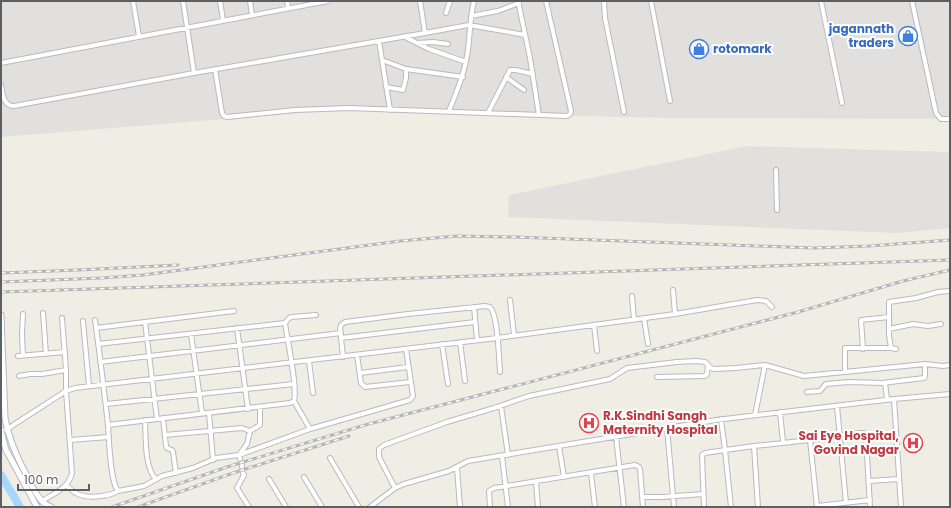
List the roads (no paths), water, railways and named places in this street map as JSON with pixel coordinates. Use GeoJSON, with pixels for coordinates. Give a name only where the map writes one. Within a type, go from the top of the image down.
{"type":"FeatureCollection","features":[{"type":"Feature","properties":{"kind":"street"},"geometry":{"type":"LineString","coordinates":[[133,1],[139,36]]}},
{"type":"Feature","properties":{"kind":"street"},"geometry":{"type":"LineString","coordinates":[[183,1],[194,73]]}},
{"type":"Feature","properties":{"kind":"street"},"geometry":{"type":"LineString","coordinates":[[220,1],[223,20]]}},
{"type":"Feature","properties":{"kind":"street"},"geometry":{"type":"LineString","coordinates":[[250,1],[252,15]]}},
{"type":"Feature","properties":{"kind":"street"},"geometry":{"type":"LineString","coordinates":[[287,1],[288,8]]}},
{"type":"Feature","properties":{"kind":"street"},"geometry":{"type":"LineString","coordinates":[[1,63],[328,1]]}},
{"type":"Feature","properties":{"kind":"street"},"geometry":{"type":"LineString","coordinates":[[420,1],[425,33]]}},
{"type":"Feature","properties":{"kind":"street"},"geometry":{"type":"LineString","coordinates":[[446,13],[450,1]]}},
{"type":"Feature","properties":{"kind":"street"},"geometry":{"type":"LineString","coordinates":[[449,112],[466,62],[469,25],[474,1]]}},
{"type":"Feature","properties":{"kind":"street"},"geometry":{"type":"LineString","coordinates":[[215,69],[222,113],[227,117],[265,112],[325,108],[567,116],[571,111],[546,1]]}},
{"type":"Feature","properties":{"kind":"street"},"geometry":{"type":"LineString","coordinates":[[604,1],[605,18],[624,112]]}},
{"type":"Feature","properties":{"kind":"street"},"geometry":{"type":"LineString","coordinates":[[651,1],[670,101]]}},
{"type":"Feature","properties":{"kind":"street"},"geometry":{"type":"LineString","coordinates":[[821,1],[842,103]]}},
{"type":"Feature","properties":{"kind":"street"},"geometry":{"type":"LineString","coordinates":[[912,1],[936,113],[941,119],[950,119]]}},
{"type":"Feature","properties":{"kind":"street"},"geometry":{"type":"LineString","coordinates":[[471,16],[498,11],[518,2],[533,74],[539,114]]}},
{"type":"Feature","properties":{"kind":"street"},"geometry":{"type":"LineString","coordinates":[[1,85],[6,103],[9,106],[14,106],[469,25],[525,35]]}},
{"type":"Feature","properties":{"kind":"street"},"geometry":{"type":"LineString","coordinates":[[405,36],[417,43],[466,62]]}},
{"type":"Feature","properties":{"kind":"street"},"geometry":{"type":"LineString","coordinates":[[379,41],[390,110]]}},
{"type":"Feature","properties":{"kind":"street"},"geometry":{"type":"LineString","coordinates":[[417,43],[428,42],[448,44]]}},
{"type":"Feature","properties":{"kind":"street"},"geometry":{"type":"LineString","coordinates":[[382,60],[406,69],[462,77]]}},
{"type":"Feature","properties":{"kind":"street"},"geometry":{"type":"LineString","coordinates":[[386,87],[403,90],[406,78],[406,69]]}},
{"type":"Feature","properties":{"kind":"street"},"geometry":{"type":"LineString","coordinates":[[488,113],[510,70],[512,69],[533,74]]}},
{"type":"Feature","properties":{"kind":"street"},"geometry":{"type":"LineString","coordinates":[[506,77],[524,90]]}},
{"type":"Feature","properties":{"kind":"street"},"geometry":{"type":"LineString","coordinates":[[776,170],[777,210]]}},
{"type":"Feature","properties":{"kind":"street"},"geometry":{"type":"LineString","coordinates":[[673,290],[675,314]]}},
{"type":"Feature","properties":{"kind":"street"},"geometry":{"type":"LineString","coordinates":[[845,372],[845,348],[893,349],[889,329],[889,302],[950,291]]}},
{"type":"Feature","properties":{"kind":"street"},"geometry":{"type":"LineString","coordinates":[[632,296],[634,320]]}},
{"type":"Feature","properties":{"kind":"street"},"geometry":{"type":"LineString","coordinates":[[510,300],[514,335]]}},
{"type":"Feature","properties":{"kind":"street"},"geometry":{"type":"LineString","coordinates":[[37,507],[6,450],[1,432],[7,430],[66,391],[103,384],[343,357],[634,320],[757,300],[766,301],[772,307]]}},
{"type":"Feature","properties":{"kind":"street"},"geometry":{"type":"LineString","coordinates":[[343,357],[341,325],[345,322],[485,306],[492,310],[497,338],[500,372]]}},
{"type":"Feature","properties":{"kind":"street"},"geometry":{"type":"LineString","coordinates":[[474,307],[478,340]]}},
{"type":"Feature","properties":{"kind":"street"},"geometry":{"type":"LineString","coordinates":[[96,328],[234,312]]}},
{"type":"Feature","properties":{"kind":"street"},"geometry":{"type":"LineString","coordinates":[[43,313],[46,354]]}},
{"type":"Feature","properties":{"kind":"street"},"geometry":{"type":"LineString","coordinates":[[23,314],[23,355]]}},
{"type":"Feature","properties":{"kind":"street"},"geometry":{"type":"LineString","coordinates":[[1,315],[5,418],[7,430],[17,459],[35,492],[42,501],[51,507]]}},
{"type":"Feature","properties":{"kind":"street"},"geometry":{"type":"LineString","coordinates":[[98,344],[285,323],[291,318],[316,316]]}},
{"type":"Feature","properties":{"kind":"street"},"geometry":{"type":"LineString","coordinates":[[863,348],[861,320],[889,317]]}},
{"type":"Feature","properties":{"kind":"street"},"geometry":{"type":"LineString","coordinates":[[42,501],[66,485],[71,478],[72,473],[62,318]]}},
{"type":"Feature","properties":{"kind":"street"},"geometry":{"type":"LineString","coordinates":[[644,318],[648,344]]}},
{"type":"Feature","properties":{"kind":"street"},"geometry":{"type":"LineString","coordinates":[[95,320],[106,404],[112,472],[118,492]]}},
{"type":"Feature","properties":{"kind":"street"},"geometry":{"type":"LineString","coordinates":[[83,321],[89,386]]}},
{"type":"Feature","properties":{"kind":"street"},"geometry":{"type":"LineString","coordinates":[[146,322],[157,419]]}},
{"type":"Feature","properties":{"kind":"street"},"geometry":{"type":"LineString","coordinates":[[100,362],[288,340],[475,322]]}},
{"type":"Feature","properties":{"kind":"street"},"geometry":{"type":"LineString","coordinates":[[285,323],[294,384],[294,401],[310,429]]}},
{"type":"Feature","properties":{"kind":"street"},"geometry":{"type":"LineString","coordinates":[[889,329],[913,324],[928,326],[941,324]]}},
{"type":"Feature","properties":{"kind":"street"},"geometry":{"type":"LineString","coordinates":[[594,325],[597,351]]}},
{"type":"Feature","properties":{"kind":"street"},"geometry":{"type":"LineString","coordinates":[[237,328],[248,408]]}},
{"type":"Feature","properties":{"kind":"street"},"geometry":{"type":"LineString","coordinates":[[191,334],[202,413]]}},
{"type":"Feature","properties":{"kind":"street"},"geometry":{"type":"LineString","coordinates":[[460,342],[465,381]]}},
{"type":"Feature","properties":{"kind":"street"},"geometry":{"type":"LineString","coordinates":[[442,344],[448,384]]}},
{"type":"Feature","properties":{"kind":"street"},"geometry":{"type":"LineString","coordinates":[[66,485],[76,493],[86,496],[102,496],[122,492],[144,486],[156,479],[193,468],[213,460],[240,457],[310,429],[410,400],[413,396],[406,349]]}},
{"type":"Feature","properties":{"kind":"street"},"geometry":{"type":"LineString","coordinates":[[18,356],[65,352]]}},
{"type":"Feature","properties":{"kind":"street"},"geometry":{"type":"LineString","coordinates":[[357,355],[361,383],[364,387],[410,382]]}},
{"type":"Feature","properties":{"kind":"street"},"geometry":{"type":"LineString","coordinates":[[309,360],[313,392]]}},
{"type":"Feature","properties":{"kind":"street"},"geometry":{"type":"LineString","coordinates":[[395,488],[378,456],[379,449],[384,445],[447,422],[529,396],[610,379],[627,368],[677,362],[702,361],[714,369],[765,365],[804,376],[925,364],[943,366],[950,365]]}},
{"type":"Feature","properties":{"kind":"street"},"geometry":{"type":"LineString","coordinates":[[807,392],[820,391],[826,384],[848,382],[885,382],[924,378],[926,376],[925,364]]}},
{"type":"Feature","properties":{"kind":"street"},"geometry":{"type":"LineString","coordinates":[[755,415],[765,365]]}},
{"type":"Feature","properties":{"kind":"street"},"geometry":{"type":"LineString","coordinates":[[657,377],[705,376],[707,374],[708,366]]}},
{"type":"Feature","properties":{"kind":"street"},"geometry":{"type":"LineString","coordinates":[[360,373],[408,367]]}},
{"type":"Feature","properties":{"kind":"street"},"geometry":{"type":"LineString","coordinates":[[19,376],[66,370]]}},
{"type":"Feature","properties":{"kind":"street"},"geometry":{"type":"LineString","coordinates":[[885,382],[887,400]]}},
{"type":"Feature","properties":{"kind":"street"},"geometry":{"type":"LineString","coordinates":[[106,404],[294,384]]}},
{"type":"Feature","properties":{"kind":"street"},"geometry":{"type":"LineString","coordinates":[[370,507],[395,488],[457,468],[461,463],[468,461],[721,419],[950,394]]}},
{"type":"Feature","properties":{"kind":"street"},"geometry":{"type":"LineString","coordinates":[[894,399],[901,507]]}},
{"type":"Feature","properties":{"kind":"street"},"geometry":{"type":"LineString","coordinates":[[108,425],[260,407],[290,403],[294,401]]}},
{"type":"Feature","properties":{"kind":"street"},"geometry":{"type":"LineString","coordinates":[[501,406],[508,454]]}},
{"type":"Feature","properties":{"kind":"street"},"geometry":{"type":"LineString","coordinates":[[837,406],[846,503]]}},
{"type":"Feature","properties":{"kind":"street"},"geometry":{"type":"LineString","coordinates":[[240,457],[247,444],[250,431],[260,424],[260,407]]}},
{"type":"Feature","properties":{"kind":"street"},"geometry":{"type":"LineString","coordinates":[[780,412],[783,442]]}},
{"type":"Feature","properties":{"kind":"street"},"geometry":{"type":"LineString","coordinates":[[209,413],[213,460]]}},
{"type":"Feature","properties":{"kind":"street"},"geometry":{"type":"LineString","coordinates":[[163,418],[166,448],[171,449],[173,452],[176,473]]}},
{"type":"Feature","properties":{"kind":"street"},"geometry":{"type":"LineString","coordinates":[[721,419],[731,507]]}},
{"type":"Feature","properties":{"kind":"street"},"geometry":{"type":"LineString","coordinates":[[145,420],[148,465],[151,474],[156,479]]}},
{"type":"Feature","properties":{"kind":"street"},"geometry":{"type":"LineString","coordinates":[[165,435],[242,428],[246,428],[250,431]]}},
{"type":"Feature","properties":{"kind":"street"},"geometry":{"type":"LineString","coordinates":[[667,428],[674,507]]}},
{"type":"Feature","properties":{"kind":"street"},"geometry":{"type":"LineString","coordinates":[[704,507],[702,455],[706,453],[862,433],[865,434],[870,507]]}},
{"type":"Feature","properties":{"kind":"street"},"geometry":{"type":"LineString","coordinates":[[70,440],[109,437]]}},
{"type":"Feature","properties":{"kind":"street"},"geometry":{"type":"LineString","coordinates":[[616,437],[624,507]]}},
{"type":"Feature","properties":{"kind":"street"},"geometry":{"type":"LineString","coordinates":[[810,440],[817,506],[870,500]]}},
{"type":"Feature","properties":{"kind":"street"},"geometry":{"type":"LineString","coordinates":[[559,446],[564,477]]}},
{"type":"Feature","properties":{"kind":"street"},"geometry":{"type":"LineString","coordinates":[[754,446],[758,507]]}},
{"type":"Feature","properties":{"kind":"street"},"geometry":{"type":"LineString","coordinates":[[502,456],[508,507]]}},
{"type":"Feature","properties":{"kind":"street"},"geometry":{"type":"LineString","coordinates":[[330,458],[359,507]]}},
{"type":"Feature","properties":{"kind":"street"},"geometry":{"type":"LineString","coordinates":[[490,507],[488,494],[490,489],[636,465],[639,467],[643,507]]}},
{"type":"Feature","properties":{"kind":"street"},"geometry":{"type":"LineString","coordinates":[[457,468],[460,507]]}},
{"type":"Feature","properties":{"kind":"street"},"geometry":{"type":"LineString","coordinates":[[591,472],[595,507]]}},
{"type":"Feature","properties":{"kind":"street"},"geometry":{"type":"LineString","coordinates":[[243,473],[244,475],[237,488],[249,507]]}},
{"type":"Feature","properties":{"kind":"street"},"geometry":{"type":"LineString","coordinates":[[304,477],[322,507]]}},
{"type":"Feature","properties":{"kind":"street"},"geometry":{"type":"LineString","coordinates":[[269,479],[286,507]]}},
{"type":"Feature","properties":{"kind":"street"},"geometry":{"type":"LineString","coordinates":[[869,481],[899,479]]}},
{"type":"Feature","properties":{"kind":"street"},"geometry":{"type":"LineString","coordinates":[[536,482],[538,507]]}},
{"type":"Feature","properties":{"kind":"street"},"geometry":{"type":"LineString","coordinates":[[642,496],[673,497],[703,494]]}},
{"type":"Feature","properties":{"kind":"waterway"},"geometry":{"type":"LineString","coordinates":[[1,475],[20,507]]}},
{"type":"Feature","properties":{"kind":"railway"},"geometry":{"type":"LineString","coordinates":[[1,282],[143,275],[400,241],[457,236],[813,248],[869,246],[950,240]]}},
{"type":"Feature","properties":{"kind":"railway"},"geometry":{"type":"LineString","coordinates":[[1,292],[950,260]]}},
{"type":"Feature","properties":{"kind":"railway"},"geometry":{"type":"LineString","coordinates":[[1,273],[178,265]]}},
{"type":"Feature","properties":{"kind":"railway"},"geometry":{"type":"LineString","coordinates":[[112,507],[230,466],[365,425],[798,312],[903,281],[950,270]]}},
{"type":"Feature","properties":{"kind":"railway"},"geometry":{"type":"LineString","coordinates":[[138,507],[233,473],[349,436]]}},
{"type":"Feature","properties":{"kind":"place","name":"jagannath traders"},"geometry":{"type":"Point","coordinates":[908,36]}},
{"type":"Feature","properties":{"kind":"place","name":"rotomark"},"geometry":{"type":"Point","coordinates":[699,49]}},
{"type":"Feature","properties":{"kind":"place","name":"R.K.Sindhi Sangh Maternity Hospital"},"geometry":{"type":"Point","coordinates":[589,423]}},
{"type":"Feature","properties":{"kind":"place","name":"Sai Eye Hospital, Govind Nagar"},"geometry":{"type":"Point","coordinates":[913,443]}}]}
